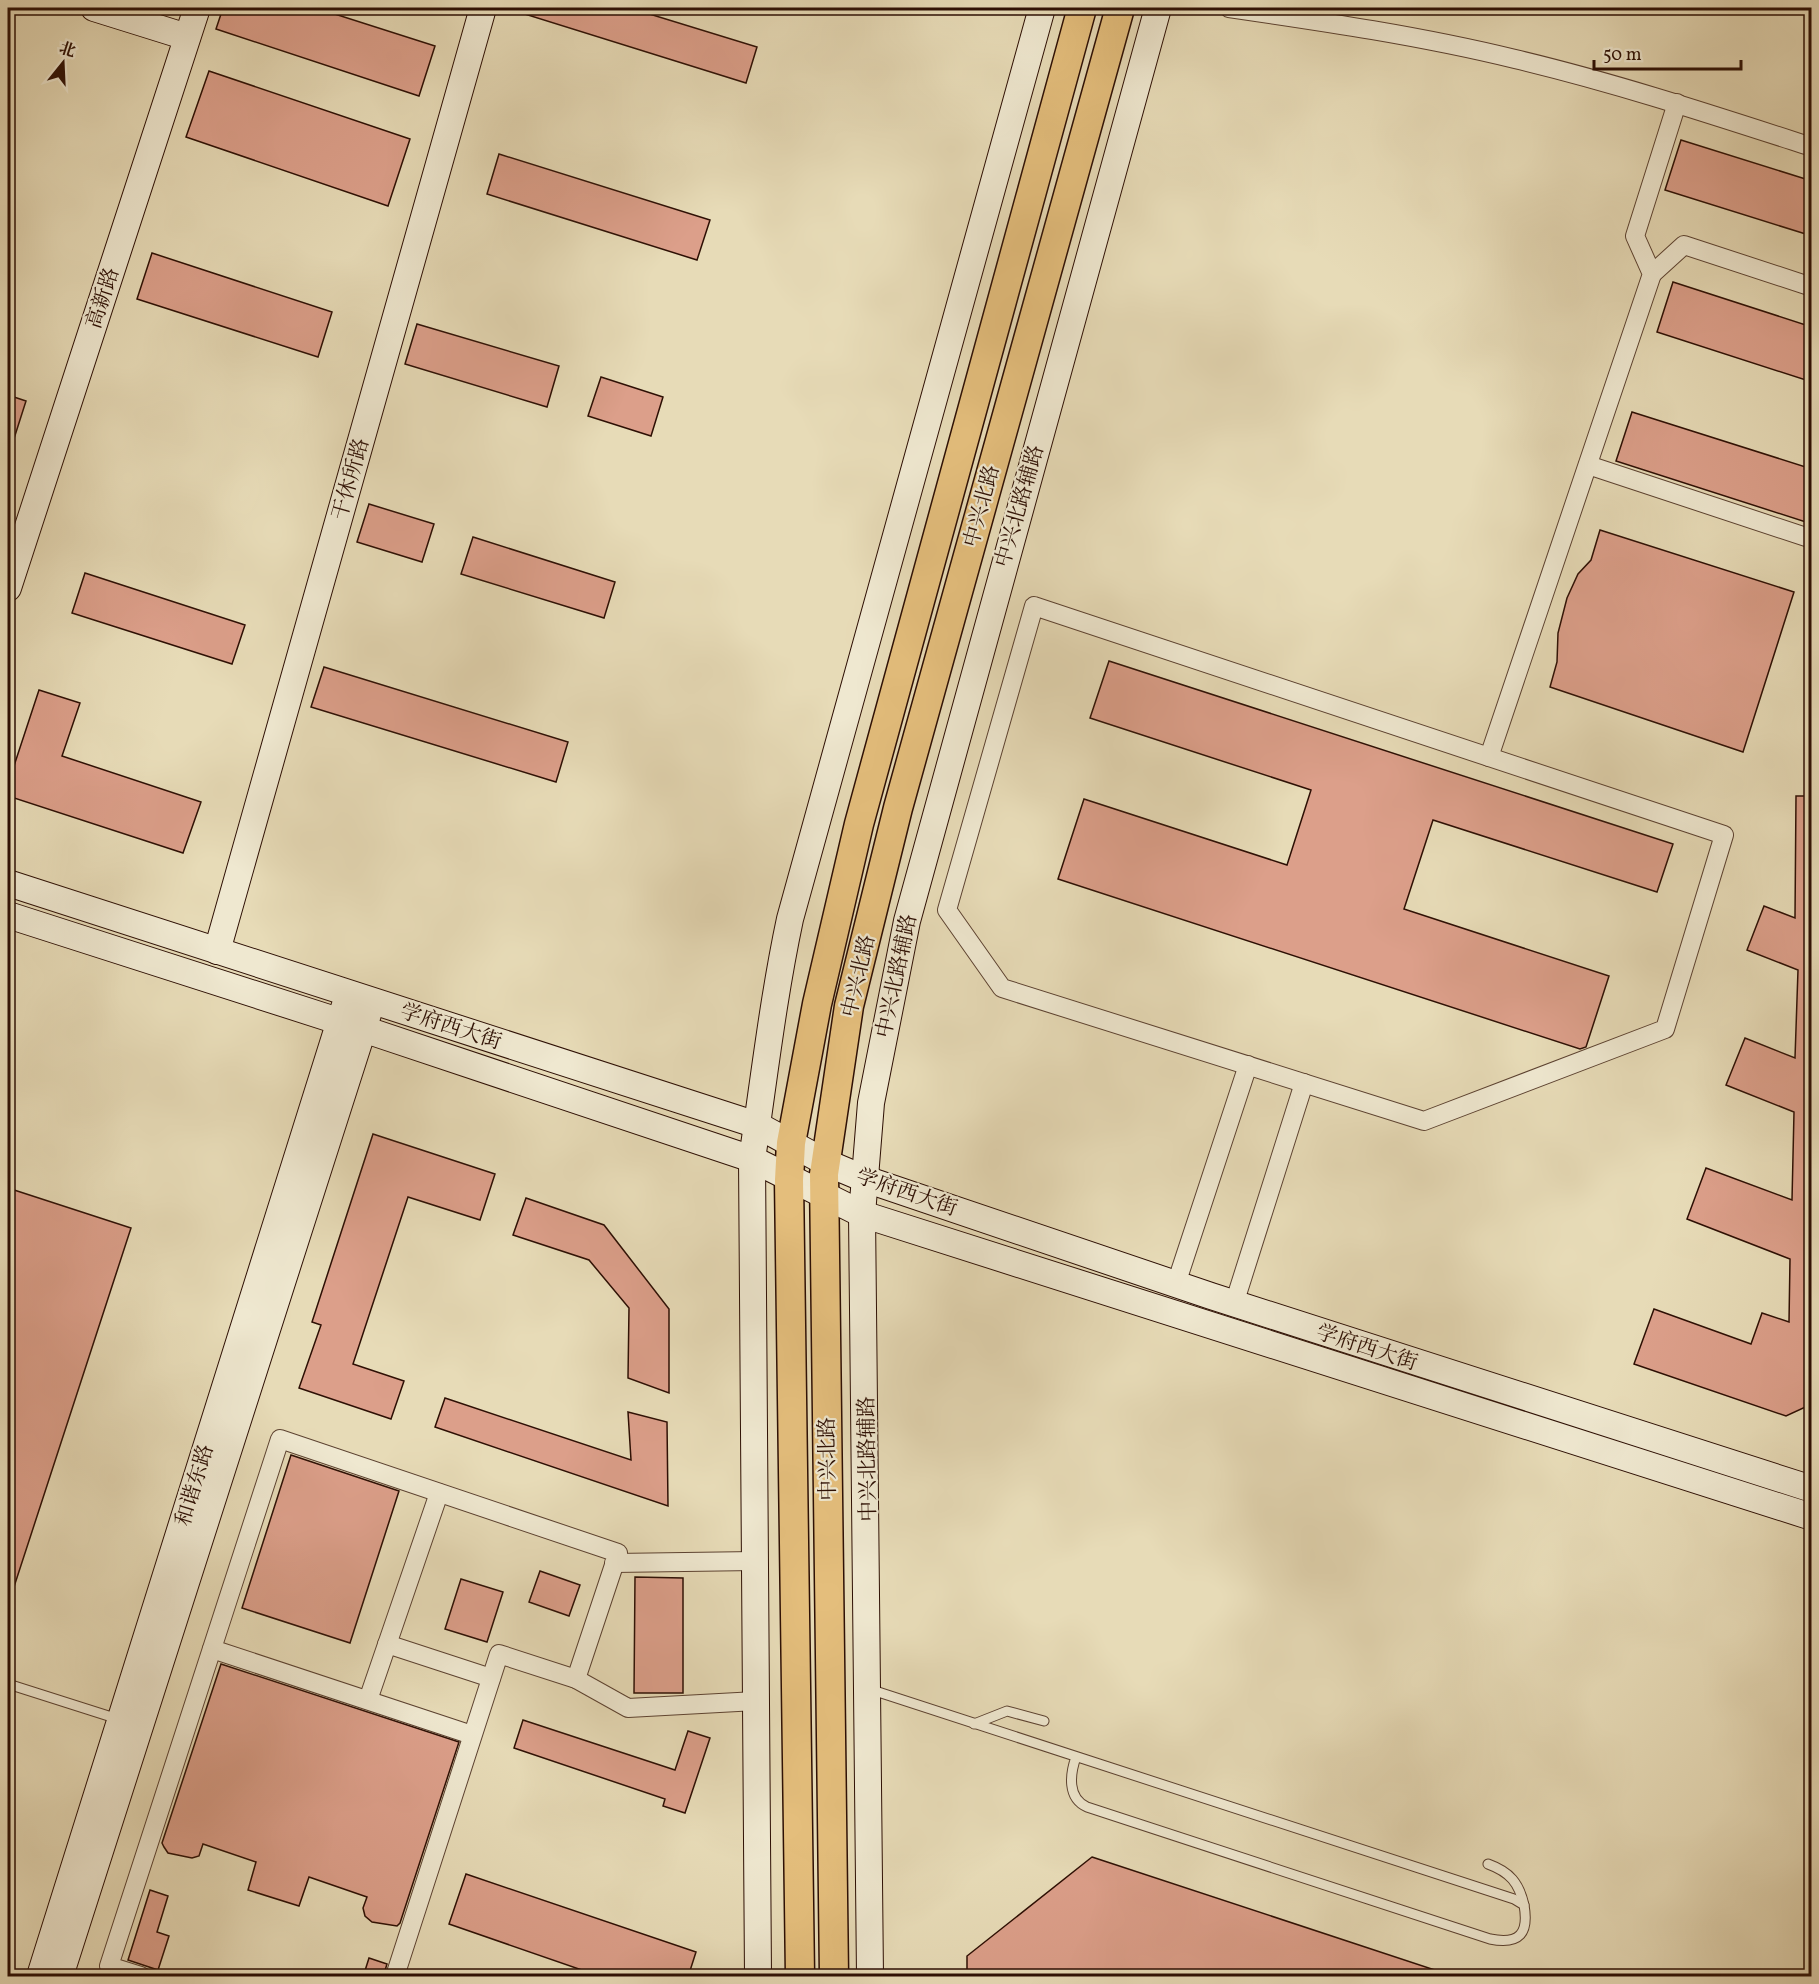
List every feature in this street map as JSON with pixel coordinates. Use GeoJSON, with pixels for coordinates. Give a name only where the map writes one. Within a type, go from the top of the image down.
{"type":"FeatureCollection","features":[{"type":"Feature","properties":{"kind":"main road","name":"中兴北路"},"geometry":{"type":"LineString","coordinates":[[800,1977],[789,1180],[791,1143],[819,993],[859,824],[1082,8]]}},
{"type":"Feature","properties":{"kind":"main road","name":"中兴北路"},"geometry":{"type":"LineString","coordinates":[[834,1977],[824,1174],[828,1163],[849,1006],[898,808],[1120,8]]}},
{"type":"Feature","properties":{"kind":"street"},"geometry":{"type":"LineString","coordinates":[[93,8],[187,37]]}},
{"type":"Feature","properties":{"kind":"street","name":"高新路"},"geometry":{"type":"LineString","coordinates":[[8,588],[197,8]]}},
{"type":"Feature","properties":{"kind":"street","name":"干休所路"},"geometry":{"type":"LineString","coordinates":[[217,951],[483,8]]}},
{"type":"Feature","properties":{"kind":"street"},"geometry":{"type":"LineString","coordinates":[[758,1977],[752,1159],[776,983],[790,919],[1042,8]]}},
{"type":"Feature","properties":{"kind":"street","name":"中兴北路辅路"},"geometry":{"type":"LineString","coordinates":[[870,1977],[862,1214],[872,1103],[907,921],[945,775],[1158,8]]}},
{"type":"Feature","properties":{"kind":"street"},"geometry":{"type":"LineString","coordinates":[[1229,8],[1361,27],[1514,58],[1677,103],[1812,147]]}},
{"type":"Feature","properties":{"kind":"street"},"geometry":{"type":"LineString","coordinates":[[1652,274],[1635,236],[1677,103]]}},
{"type":"Feature","properties":{"kind":"street"},"geometry":{"type":"LineString","coordinates":[[1489,757],[1652,274],[1684,245],[1812,287]]}},
{"type":"Feature","properties":{"kind":"street"},"geometry":{"type":"LineString","coordinates":[[1588,465],[1812,538]]}},
{"type":"Feature","properties":{"kind":"street"},"geometry":{"type":"LineString","coordinates":[[1034,606],[1489,757],[1724,835],[1665,1029],[1424,1121],[1002,988],[947,910],[1034,606]]}},
{"type":"Feature","properties":{"kind":"street","name":"学府西大街"},"geometry":{"type":"LineString","coordinates":[[8,883],[757,1125],[828,1163],[865,1179],[1234,1304],[1812,1490]]}},
{"type":"Feature","properties":{"kind":"street","name":"学府西大街"},"geometry":{"type":"LineString","coordinates":[[8,915],[752,1159],[789,1180],[862,1214],[1812,1517]]}},
{"type":"Feature","properties":{"kind":"street","name":"和谐东路"},"geometry":{"type":"LineString","coordinates":[[40,1977],[131,1722],[360,997]]}},
{"type":"Feature","properties":{"kind":"street"},"geometry":{"type":"LineString","coordinates":[[1176,1284],[1248,1065]]}},
{"type":"Feature","properties":{"kind":"street"},"geometry":{"type":"LineString","coordinates":[[1234,1304],[1304,1083]]}},
{"type":"Feature","properties":{"kind":"street"},"geometry":{"type":"LineString","coordinates":[[141,1977],[109,1966],[280,1439],[618,1553],[576,1679]]}},
{"type":"Feature","properties":{"kind":"street"},"geometry":{"type":"LineString","coordinates":[[368,1700],[439,1493]]}},
{"type":"Feature","properties":{"kind":"street"},"geometry":{"type":"LineString","coordinates":[[614,1563],[755,1561]]}},
{"type":"Feature","properties":{"kind":"street"},"geometry":{"type":"LineString","coordinates":[[387,1644],[491,1678]]}},
{"type":"Feature","properties":{"kind":"street"},"geometry":{"type":"LineString","coordinates":[[212,1649],[472,1735]]}},
{"type":"Feature","properties":{"kind":"street"},"geometry":{"type":"LineString","coordinates":[[395,1977],[499,1654],[576,1679],[628,1708],[756,1701]]}},
{"type":"Feature","properties":{"kind":"street","name":"和谐东路"},"geometry":{"type":"LineString","coordinates":[[60,1977],[131,1722]]}},
{"type":"Feature","properties":{"kind":"lane"},"geometry":{"type":"LineString","coordinates":[[8,1684],[131,1722]]}},
{"type":"Feature","properties":{"kind":"lane"},"geometry":{"type":"LineString","coordinates":[[868,1689],[1514,1899],[1524,1905]]}},
{"type":"Feature","properties":{"kind":"lane"},"geometry":{"type":"LineString","coordinates":[[974,1724],[1006,1711],[1044,1721]]}},
{"type":"Feature","properties":{"kind":"lane"},"geometry":{"type":"LineString","coordinates":[[1076,1757],[1071,1774],[1072,1789],[1082,1804],[1490,1939],[1508,1941],[1522,1934],[1526,1920],[1524,1905],[1515,1880],[1500,1868],[1488,1864]]}},
{"type":"Feature","properties":{"kind":"building"},"geometry":{"type":"Polygon","coordinates":[[[223,8],[316,8],[435,46],[419,96],[216,29],[223,8]]]}},
{"type":"Feature","properties":{"kind":"building"},"geometry":{"type":"Polygon","coordinates":[[[515,8],[630,8],[757,47],[746,83],[515,11],[515,8]]]}},
{"type":"Feature","properties":{"kind":"building"},"geometry":{"type":"Polygon","coordinates":[[[209,71],[410,139],[388,206],[186,137],[209,71]]]}},
{"type":"Feature","properties":{"kind":"building"},"geometry":{"type":"Polygon","coordinates":[[[1681,140],[1812,181],[1812,236],[1665,190],[1681,140]]]}},
{"type":"Feature","properties":{"kind":"building"},"geometry":{"type":"Polygon","coordinates":[[[499,154],[710,220],[697,260],[487,194],[499,154]]]}},
{"type":"Feature","properties":{"kind":"building"},"geometry":{"type":"Polygon","coordinates":[[[152,253],[332,312],[318,357],[137,299],[152,253]]]}},
{"type":"Feature","properties":{"kind":"building"},"geometry":{"type":"Polygon","coordinates":[[[1673,282],[1812,327],[1812,382],[1657,332],[1673,282]]]}},
{"type":"Feature","properties":{"kind":"building"},"geometry":{"type":"Polygon","coordinates":[[[417,324],[559,366],[547,407],[405,364],[417,324]]]}},
{"type":"Feature","properties":{"kind":"building"},"geometry":{"type":"Polygon","coordinates":[[[601,377],[663,397],[651,436],[588,416],[601,377]]]}},
{"type":"Feature","properties":{"kind":"building"},"geometry":{"type":"Polygon","coordinates":[[[8,395],[26,401],[11,448],[8,447],[8,395]]]}},
{"type":"Feature","properties":{"kind":"building"},"geometry":{"type":"Polygon","coordinates":[[[1632,412],[1812,469],[1812,524],[1616,461],[1632,412]]]}},
{"type":"Feature","properties":{"kind":"building"},"geometry":{"type":"Polygon","coordinates":[[[369,504],[434,524],[422,562],[357,542],[369,504]]]}},
{"type":"Feature","properties":{"kind":"building"},"geometry":{"type":"Polygon","coordinates":[[[1600,530],[1794,592],[1743,752],[1550,687],[1557,662],[1558,633],[1567,598],[1578,574],[1591,560],[1600,530]]]}},
{"type":"Feature","properties":{"kind":"building"},"geometry":{"type":"Polygon","coordinates":[[[473,537],[615,582],[604,618],[461,574],[473,537]]]}},
{"type":"Feature","properties":{"kind":"building"},"geometry":{"type":"Polygon","coordinates":[[[85,573],[245,625],[232,664],[72,613],[85,573]]]}},
{"type":"Feature","properties":{"kind":"building"},"geometry":{"type":"Polygon","coordinates":[[[1109,661],[1673,844],[1657,892],[1433,820],[1404,909],[1609,976],[1586,1047],[1580,1049],[1058,879],[1084,799],[1287,865],[1311,790],[1090,718],[1109,661]]]}},
{"type":"Feature","properties":{"kind":"building"},"geometry":{"type":"Polygon","coordinates":[[[324,667],[568,742],[556,782],[311,707],[324,667]]]}},
{"type":"Feature","properties":{"kind":"building"},"geometry":{"type":"Polygon","coordinates":[[[39,690],[80,703],[62,756],[201,802],[183,853],[11,797],[8,784],[39,690]]]}},
{"type":"Feature","properties":{"kind":"building"},"geometry":{"type":"Polygon","coordinates":[[[1796,796],[1812,796],[1812,1404],[1786,1416],[1634,1364],[1654,1309],[1751,1344],[1762,1313],[1789,1322],[1790,1259],[1687,1219],[1706,1168],[1792,1200],[1794,1112],[1726,1085],[1745,1038],[1795,1058],[1798,970],[1747,950],[1764,906],[1795,918],[1796,796]]]}},
{"type":"Feature","properties":{"kind":"building"},"geometry":{"type":"Polygon","coordinates":[[[373,1134],[495,1174],[480,1220],[408,1197],[353,1364],[404,1381],[391,1419],[299,1388],[321,1325],[312,1322],[373,1134]]]}},
{"type":"Feature","properties":{"kind":"building"},"geometry":{"type":"Polygon","coordinates":[[[8,1188],[131,1228],[11,1596],[8,1596],[8,1188]]]}},
{"type":"Feature","properties":{"kind":"building"},"geometry":{"type":"Polygon","coordinates":[[[526,1198],[604,1225],[669,1309],[669,1393],[628,1378],[629,1308],[589,1260],[513,1235],[526,1198]]]}},
{"type":"Feature","properties":{"kind":"building"},"geometry":{"type":"Polygon","coordinates":[[[445,1398],[631,1460],[628,1412],[667,1422],[668,1506],[435,1427],[445,1398]]]}},
{"type":"Feature","properties":{"kind":"building"},"geometry":{"type":"Polygon","coordinates":[[[291,1455],[399,1491],[350,1643],[242,1608],[291,1455]]]}},
{"type":"Feature","properties":{"kind":"building"},"geometry":{"type":"Polygon","coordinates":[[[540,1571],[580,1585],[569,1616],[529,1602],[540,1571]]]}},
{"type":"Feature","properties":{"kind":"building"},"geometry":{"type":"Polygon","coordinates":[[[635,1577],[683,1578],[683,1693],[634,1693],[635,1577]]]}},
{"type":"Feature","properties":{"kind":"building"},"geometry":{"type":"Polygon","coordinates":[[[461,1579],[503,1592],[487,1642],[445,1629],[461,1579]]]}},
{"type":"Feature","properties":{"kind":"building"},"geometry":{"type":"Polygon","coordinates":[[[221,1664],[459,1742],[400,1923],[397,1926],[372,1922],[365,1916],[363,1908],[367,1897],[309,1877],[299,1906],[248,1890],[256,1862],[203,1844],[199,1856],[192,1858],[168,1853],[162,1843],[221,1664]]]}},
{"type":"Feature","properties":{"kind":"building"},"geometry":{"type":"Polygon","coordinates":[[[523,1720],[675,1770],[688,1731],[710,1738],[685,1813],[663,1806],[665,1799],[514,1748],[523,1720]]]}},
{"type":"Feature","properties":{"kind":"building"},"geometry":{"type":"Polygon","coordinates":[[[1092,1857],[1444,1973],[1444,1977],[967,1977],[967,1956],[1092,1857]]]}},
{"type":"Feature","properties":{"kind":"building"},"geometry":{"type":"Polygon","coordinates":[[[466,1874],[696,1952],[688,1977],[602,1977],[449,1924],[466,1874]]]}},
{"type":"Feature","properties":{"kind":"building"},"geometry":{"type":"Polygon","coordinates":[[[150,1890],[168,1896],[157,1932],[169,1936],[158,1970],[128,1960],[150,1890]]]}},
{"type":"Feature","properties":{"kind":"building"},"geometry":{"type":"Polygon","coordinates":[[[369,1958],[387,1964],[383,1977],[363,1977],[369,1958]]]}}]}
